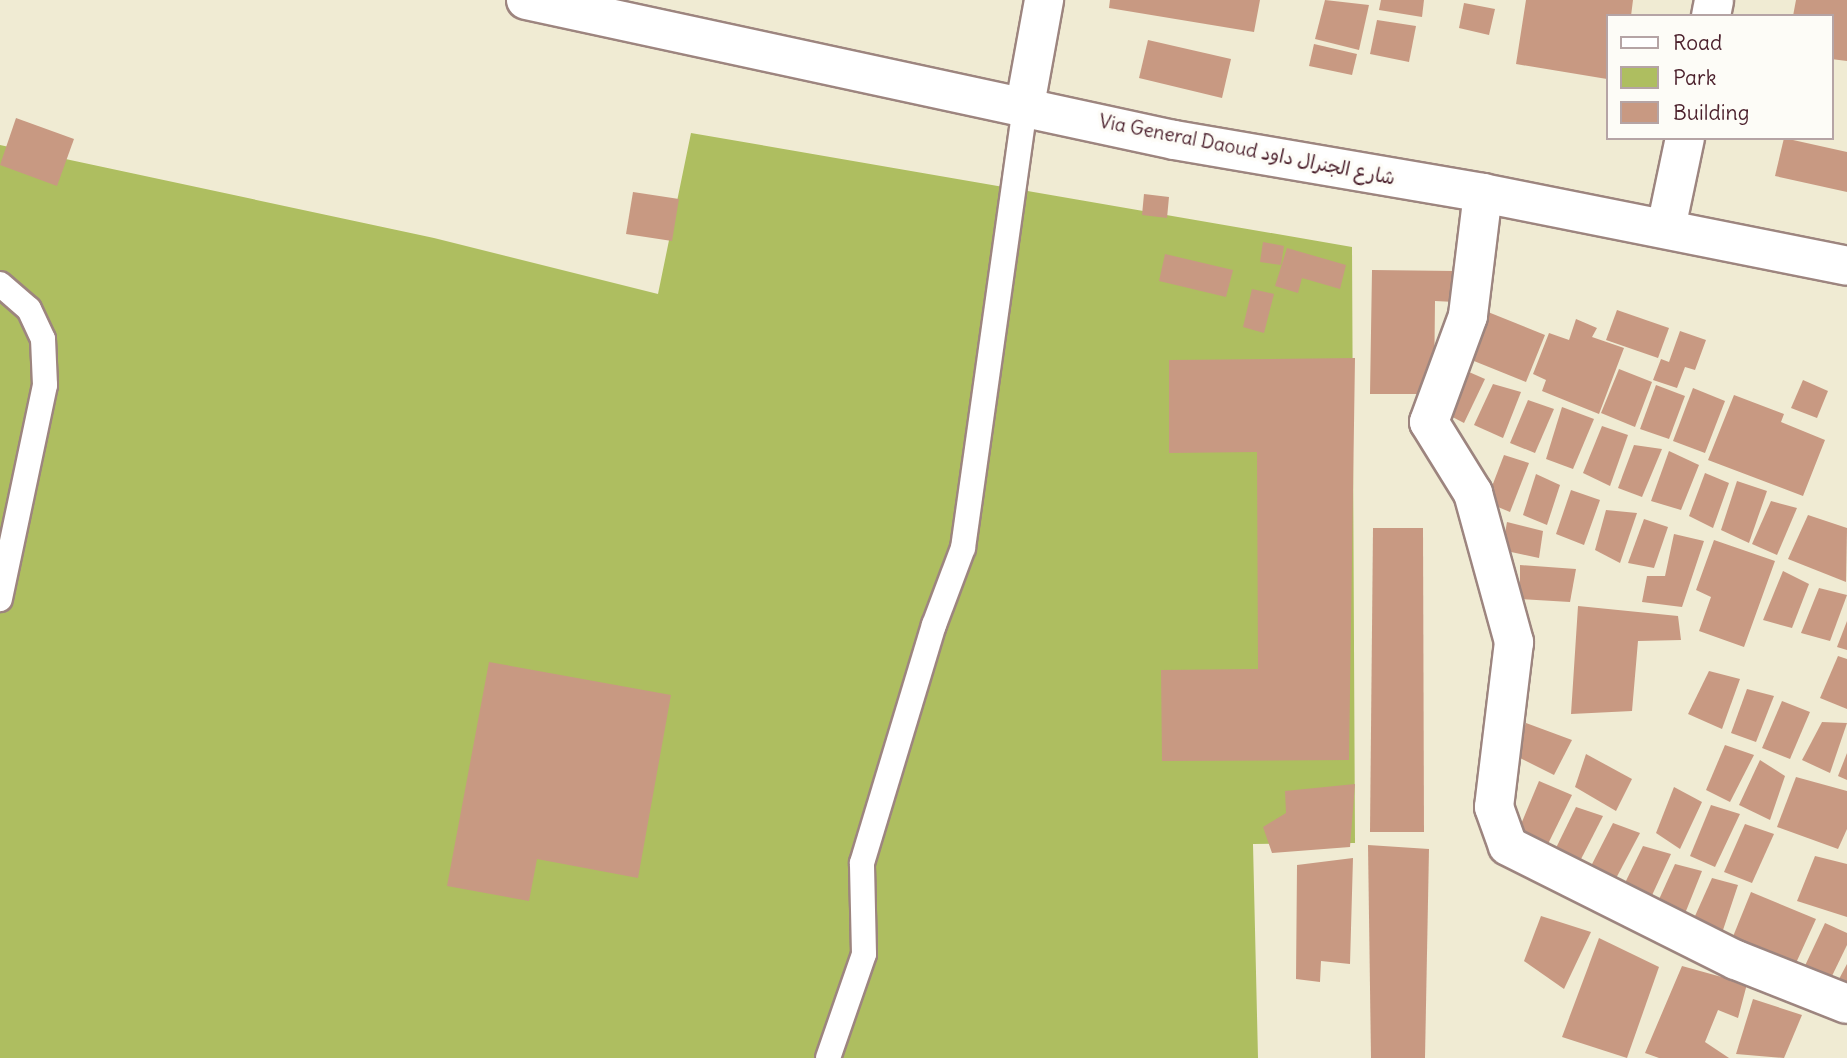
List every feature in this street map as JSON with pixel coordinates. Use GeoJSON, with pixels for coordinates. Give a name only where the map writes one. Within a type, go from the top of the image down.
{"type":"FeatureCollection","features":[{"type":"Feature","properties":{"kind":"main road","name":"Via General Daoud شارع الجنرال داود"},"geometry":{"type":"LineString","coordinates":[[526,0],[574,5],[1174,140],[1483,192],[1847,266]]}},
{"type":"Feature","properties":{"kind":"main road"},"geometry":{"type":"LineString","coordinates":[[1025,105],[1044,0]]}},
{"type":"Feature","properties":{"kind":"main road"},"geometry":{"type":"LineString","coordinates":[[1666,228],[1685,140]]}},
{"type":"Feature","properties":{"kind":"main road"},"geometry":{"type":"LineString","coordinates":[[1483,192],[1468,316],[1429,422],[1473,493],[1514,642],[1494,807],[1508,846],[1736,960],[1847,1004]]}},
{"type":"Feature","properties":{"kind":"lane"},"geometry":{"type":"LineString","coordinates":[[828,1058],[864,954],[862,863],[934,625],[963,548],[1025,105]]}},
{"type":"Feature","properties":{"kind":"lane"},"geometry":{"type":"LineString","coordinates":[[0,284],[29,309],[43,339],[45,385],[0,599]]}},
{"type":"Feature","properties":{"kind":"green space"},"geometry":{"type":"Polygon","coordinates":[[[691,133],[1352,247],[1355,843],[1253,844],[1258,1058],[0,1058],[0,145],[434,238],[658,294],[691,133]]]}},
{"type":"Feature","properties":{"kind":"building"},"geometry":{"type":"Polygon","coordinates":[[[1110,0],[1260,0],[1254,32],[1109,8],[1110,0]]]}},
{"type":"Feature","properties":{"kind":"building"},"geometry":{"type":"Polygon","coordinates":[[[1325,0],[1369,5],[1359,50],[1315,39],[1325,0]]]}},
{"type":"Feature","properties":{"kind":"building"},"geometry":{"type":"Polygon","coordinates":[[[1381,0],[1424,0],[1422,17],[1379,10],[1381,0]]]}},
{"type":"Feature","properties":{"kind":"building"},"geometry":{"type":"Polygon","coordinates":[[[1526,0],[1633,0],[1631,14],[1605,14],[1605,79],[1516,64],[1526,0]]]}},
{"type":"Feature","properties":{"kind":"building"},"geometry":{"type":"Polygon","coordinates":[[[1796,0],[1847,0],[1847,61],[1833,59],[1833,14],[1793,14],[1796,0]]]}},
{"type":"Feature","properties":{"kind":"building"},"geometry":{"type":"Polygon","coordinates":[[[1464,3],[1495,9],[1489,35],[1459,28],[1464,3]]]}},
{"type":"Feature","properties":{"kind":"building"},"geometry":{"type":"Polygon","coordinates":[[[1377,20],[1416,26],[1409,62],[1370,54],[1377,20]]]}},
{"type":"Feature","properties":{"kind":"building"},"geometry":{"type":"Polygon","coordinates":[[[1148,40],[1231,59],[1222,98],[1139,78],[1148,40]]]}},
{"type":"Feature","properties":{"kind":"building"},"geometry":{"type":"Polygon","coordinates":[[[1314,44],[1357,54],[1352,75],[1309,66],[1314,44]]]}},
{"type":"Feature","properties":{"kind":"building"},"geometry":{"type":"Polygon","coordinates":[[[16,118],[74,139],[57,186],[0,165],[16,118]]]}},
{"type":"Feature","properties":{"kind":"building"},"geometry":{"type":"Polygon","coordinates":[[[1784,140],[1847,152],[1847,192],[1775,176],[1784,140]]]}},
{"type":"Feature","properties":{"kind":"building"},"geometry":{"type":"Polygon","coordinates":[[[633,192],[679,199],[672,241],[626,234],[633,192]]]}},
{"type":"Feature","properties":{"kind":"building"},"geometry":{"type":"Polygon","coordinates":[[[1144,194],[1169,197],[1167,218],[1142,215],[1144,194]]]}},
{"type":"Feature","properties":{"kind":"building"},"geometry":{"type":"Polygon","coordinates":[[[1263,242],[1284,246],[1281,265],[1260,262],[1263,242]]]}},
{"type":"Feature","properties":{"kind":"building"},"geometry":{"type":"Polygon","coordinates":[[[1287,248],[1346,265],[1340,289],[1302,278],[1298,293],[1275,286],[1287,248]]]}},
{"type":"Feature","properties":{"kind":"building"},"geometry":{"type":"Polygon","coordinates":[[[1165,254],[1233,270],[1226,297],[1159,281],[1165,254]]]}},
{"type":"Feature","properties":{"kind":"building"},"geometry":{"type":"Polygon","coordinates":[[[1372,270],[1455,271],[1455,302],[1435,301],[1434,394],[1370,394],[1372,270]]]}},
{"type":"Feature","properties":{"kind":"building"},"geometry":{"type":"Polygon","coordinates":[[[1252,289],[1274,294],[1264,333],[1243,327],[1252,289]]]}},
{"type":"Feature","properties":{"kind":"building"},"geometry":{"type":"Polygon","coordinates":[[[1617,310],[1669,328],[1658,358],[1606,340],[1617,310]]]}},
{"type":"Feature","properties":{"kind":"building"},"geometry":{"type":"Polygon","coordinates":[[[1488,312],[1545,335],[1526,382],[1469,359],[1488,312]]]}},
{"type":"Feature","properties":{"kind":"building"},"geometry":{"type":"Polygon","coordinates":[[[1576,319],[1597,328],[1592,337],[1624,348],[1599,414],[1542,391],[1546,380],[1533,374],[1549,333],[1569,340],[1576,319]]]}},
{"type":"Feature","properties":{"kind":"building"},"geometry":{"type":"Polygon","coordinates":[[[1680,331],[1706,340],[1695,370],[1685,367],[1677,388],[1653,380],[1661,359],[1669,362],[1680,331]]]}},
{"type":"Feature","properties":{"kind":"building"},"geometry":{"type":"Polygon","coordinates":[[[1355,358],[1349,760],[1162,761],[1161,670],[1258,669],[1257,452],[1169,453],[1169,360],[1355,358]]]}},
{"type":"Feature","properties":{"kind":"building"},"geometry":{"type":"Polygon","coordinates":[[[1453,365],[1485,379],[1464,423],[1437,409],[1453,365]]]}},
{"type":"Feature","properties":{"kind":"building"},"geometry":{"type":"Polygon","coordinates":[[[1619,369],[1652,382],[1635,427],[1601,413],[1619,369]]]}},
{"type":"Feature","properties":{"kind":"building"},"geometry":{"type":"Polygon","coordinates":[[[1803,380],[1828,391],[1817,418],[1791,408],[1803,380]]]}},
{"type":"Feature","properties":{"kind":"building"},"geometry":{"type":"Polygon","coordinates":[[[1493,384],[1521,392],[1503,438],[1474,425],[1493,384]]]}},
{"type":"Feature","properties":{"kind":"building"},"geometry":{"type":"Polygon","coordinates":[[[1656,385],[1685,396],[1669,439],[1640,429],[1656,385]]]}},
{"type":"Feature","properties":{"kind":"building"},"geometry":{"type":"Polygon","coordinates":[[[1693,388],[1725,401],[1705,453],[1673,441],[1693,388]]]}},
{"type":"Feature","properties":{"kind":"building"},"geometry":{"type":"Polygon","coordinates":[[[1734,395],[1784,414],[1781,422],[1825,440],[1803,496],[1708,460],[1734,395]]]}},
{"type":"Feature","properties":{"kind":"building"},"geometry":{"type":"Polygon","coordinates":[[[1528,400],[1554,409],[1535,453],[1510,443],[1528,400]]]}},
{"type":"Feature","properties":{"kind":"building"},"geometry":{"type":"Polygon","coordinates":[[[1562,407],[1594,419],[1573,469],[1546,459],[1562,407]]]}},
{"type":"Feature","properties":{"kind":"building"},"geometry":{"type":"Polygon","coordinates":[[[1602,426],[1628,435],[1610,486],[1583,473],[1602,426]]]}},
{"type":"Feature","properties":{"kind":"building"},"geometry":{"type":"Polygon","coordinates":[[[1634,445],[1662,449],[1642,497],[1618,488],[1634,445]]]}},
{"type":"Feature","properties":{"kind":"building"},"geometry":{"type":"Polygon","coordinates":[[[1669,451],[1699,465],[1681,510],[1651,501],[1669,451]]]}},
{"type":"Feature","properties":{"kind":"building"},"geometry":{"type":"Polygon","coordinates":[[[1504,455],[1529,463],[1510,512],[1486,502],[1504,455]]]}},
{"type":"Feature","properties":{"kind":"building"},"geometry":{"type":"Polygon","coordinates":[[[1705,473],[1729,483],[1713,528],[1689,516],[1705,473]]]}},
{"type":"Feature","properties":{"kind":"building"},"geometry":{"type":"Polygon","coordinates":[[[1536,474],[1560,485],[1547,525],[1523,515],[1536,474]]]}},
{"type":"Feature","properties":{"kind":"building"},"geometry":{"type":"Polygon","coordinates":[[[1737,481],[1767,491],[1749,543],[1721,530],[1737,481]]]}},
{"type":"Feature","properties":{"kind":"building"},"geometry":{"type":"Polygon","coordinates":[[[1571,490],[1600,500],[1584,545],[1556,534],[1571,490]]]}},
{"type":"Feature","properties":{"kind":"building"},"geometry":{"type":"Polygon","coordinates":[[[1771,501],[1797,508],[1777,555],[1752,544],[1771,501]]]}},
{"type":"Feature","properties":{"kind":"building"},"geometry":{"type":"Polygon","coordinates":[[[1606,510],[1637,513],[1620,563],[1595,550],[1606,510]]]}},
{"type":"Feature","properties":{"kind":"building"},"geometry":{"type":"Polygon","coordinates":[[[1808,515],[1847,528],[1846,582],[1788,559],[1808,515]]]}},
{"type":"Feature","properties":{"kind":"building"},"geometry":{"type":"Polygon","coordinates":[[[1644,519],[1668,527],[1654,568],[1628,563],[1644,519]]]}},
{"type":"Feature","properties":{"kind":"building"},"geometry":{"type":"Polygon","coordinates":[[[1507,522],[1543,531],[1539,558],[1502,550],[1507,522]]]}},
{"type":"Feature","properties":{"kind":"building"},"geometry":{"type":"Polygon","coordinates":[[[1373,528],[1423,528],[1424,832],[1370,832],[1373,528]]]}},
{"type":"Feature","properties":{"kind":"building"},"geometry":{"type":"Polygon","coordinates":[[[1674,534],[1704,541],[1682,607],[1642,602],[1647,576],[1665,576],[1674,534]]]}},
{"type":"Feature","properties":{"kind":"building"},"geometry":{"type":"Polygon","coordinates":[[[1714,540],[1775,561],[1744,647],[1699,631],[1711,597],[1696,590],[1714,540]]]}},
{"type":"Feature","properties":{"kind":"building"},"geometry":{"type":"Polygon","coordinates":[[[1520,565],[1576,569],[1570,602],[1520,599],[1520,565]]]}},
{"type":"Feature","properties":{"kind":"building"},"geometry":{"type":"Polygon","coordinates":[[[1783,571],[1809,584],[1792,628],[1763,620],[1783,571]]]}},
{"type":"Feature","properties":{"kind":"building"},"geometry":{"type":"Polygon","coordinates":[[[1819,588],[1847,595],[1830,641],[1801,633],[1819,588]]]}},
{"type":"Feature","properties":{"kind":"building"},"geometry":{"type":"Polygon","coordinates":[[[1578,606],[1678,616],[1681,640],[1638,641],[1632,711],[1571,714],[1578,606]]]}},
{"type":"Feature","properties":{"kind":"building"},"geometry":{"type":"Polygon","coordinates":[[[1847,621],[1847,650],[1837,647],[1847,621]]]}},
{"type":"Feature","properties":{"kind":"building"},"geometry":{"type":"Polygon","coordinates":[[[1838,656],[1847,659],[1847,709],[1820,698],[1838,656]]]}},
{"type":"Feature","properties":{"kind":"building"},"geometry":{"type":"Polygon","coordinates":[[[489,662],[671,695],[638,878],[537,859],[529,901],[447,886],[489,662]]]}},
{"type":"Feature","properties":{"kind":"building"},"geometry":{"type":"Polygon","coordinates":[[[1709,671],[1740,679],[1722,729],[1688,714],[1709,671]]]}},
{"type":"Feature","properties":{"kind":"building"},"geometry":{"type":"Polygon","coordinates":[[[1747,689],[1774,696],[1756,742],[1731,733],[1747,689]]]}},
{"type":"Feature","properties":{"kind":"building"},"geometry":{"type":"Polygon","coordinates":[[[1782,701],[1810,712],[1790,759],[1762,748],[1782,701]]]}},
{"type":"Feature","properties":{"kind":"building"},"geometry":{"type":"Polygon","coordinates":[[[1822,722],[1847,723],[1830,773],[1802,760],[1822,722]]]}},
{"type":"Feature","properties":{"kind":"building"},"geometry":{"type":"Polygon","coordinates":[[[1526,723],[1572,740],[1554,775],[1514,755],[1526,723]]]}},
{"type":"Feature","properties":{"kind":"building"},"geometry":{"type":"Polygon","coordinates":[[[1725,745],[1754,755],[1730,802],[1706,790],[1725,745]]]}},
{"type":"Feature","properties":{"kind":"building"},"geometry":{"type":"Polygon","coordinates":[[[1847,753],[1847,780],[1838,776],[1847,753]]]}},
{"type":"Feature","properties":{"kind":"building"},"geometry":{"type":"Polygon","coordinates":[[[1586,754],[1632,779],[1616,811],[1575,787],[1586,754]]]}},
{"type":"Feature","properties":{"kind":"building"},"geometry":{"type":"Polygon","coordinates":[[[1760,760],[1785,776],[1770,820],[1739,805],[1760,760]]]}},
{"type":"Feature","properties":{"kind":"building"},"geometry":{"type":"Polygon","coordinates":[[[1796,777],[1847,791],[1847,829],[1838,849],[1777,827],[1796,777]]]}},
{"type":"Feature","properties":{"kind":"building"},"geometry":{"type":"Polygon","coordinates":[[[1539,781],[1572,795],[1547,846],[1519,829],[1539,781]]]}},
{"type":"Feature","properties":{"kind":"building"},"geometry":{"type":"Polygon","coordinates":[[[1355,784],[1350,847],[1272,853],[1263,827],[1286,813],[1285,791],[1355,784]]]}},
{"type":"Feature","properties":{"kind":"building"},"geometry":{"type":"Polygon","coordinates":[[[1674,787],[1702,802],[1680,849],[1656,833],[1674,787]]]}},
{"type":"Feature","properties":{"kind":"building"},"geometry":{"type":"Polygon","coordinates":[[[1711,805],[1740,814],[1715,867],[1690,856],[1711,805]]]}},
{"type":"Feature","properties":{"kind":"building"},"geometry":{"type":"Polygon","coordinates":[[[1576,807],[1603,816],[1578,865],[1555,850],[1576,807]]]}},
{"type":"Feature","properties":{"kind":"building"},"geometry":{"type":"Polygon","coordinates":[[[1613,823],[1640,833],[1613,884],[1589,870],[1613,823]]]}},
{"type":"Feature","properties":{"kind":"building"},"geometry":{"type":"Polygon","coordinates":[[[1745,824],[1774,834],[1752,883],[1724,872],[1745,824]]]}},
{"type":"Feature","properties":{"kind":"building"},"geometry":{"type":"Polygon","coordinates":[[[1368,845],[1429,849],[1425,1058],[1371,1058],[1368,845]]]}},
{"type":"Feature","properties":{"kind":"building"},"geometry":{"type":"Polygon","coordinates":[[[1643,846],[1671,854],[1648,904],[1623,887],[1643,846]]]}},
{"type":"Feature","properties":{"kind":"building"},"geometry":{"type":"Polygon","coordinates":[[[1815,856],[1847,864],[1847,917],[1797,901],[1815,856]]]}},
{"type":"Feature","properties":{"kind":"building"},"geometry":{"type":"Polygon","coordinates":[[[1353,858],[1350,964],[1321,961],[1320,982],[1296,979],[1297,865],[1353,858]]]}},
{"type":"Feature","properties":{"kind":"building"},"geometry":{"type":"Polygon","coordinates":[[[1675,864],[1702,871],[1682,921],[1656,906],[1675,864]]]}},
{"type":"Feature","properties":{"kind":"building"},"geometry":{"type":"Polygon","coordinates":[[[1712,878],[1738,885],[1721,936],[1691,925],[1712,878]]]}},
{"type":"Feature","properties":{"kind":"building"},"geometry":{"type":"Polygon","coordinates":[[[1751,892],[1816,919],[1796,963],[1732,939],[1751,892]]]}},
{"type":"Feature","properties":{"kind":"building"},"geometry":{"type":"Polygon","coordinates":[[[1541,916],[1591,932],[1564,989],[1524,961],[1541,916]]]}},
{"type":"Feature","properties":{"kind":"building"},"geometry":{"type":"Polygon","coordinates":[[[1825,923],[1847,933],[1847,945],[1831,978],[1803,970],[1825,923]]]}},
{"type":"Feature","properties":{"kind":"building"},"geometry":{"type":"Polygon","coordinates":[[[1599,938],[1659,967],[1627,1058],[1562,1037],[1599,938]]]}},
{"type":"Feature","properties":{"kind":"building"},"geometry":{"type":"Polygon","coordinates":[[[1847,964],[1847,984],[1839,979],[1847,964]]]}},
{"type":"Feature","properties":{"kind":"building"},"geometry":{"type":"Polygon","coordinates":[[[1682,966],[1747,984],[1738,1018],[1718,1010],[1705,1042],[1729,1058],[1659,1058],[1645,1053],[1682,966]]]}},
{"type":"Feature","properties":{"kind":"building"},"geometry":{"type":"Polygon","coordinates":[[[1753,999],[1802,1015],[1784,1058],[1736,1054],[1753,999]]]}}]}
